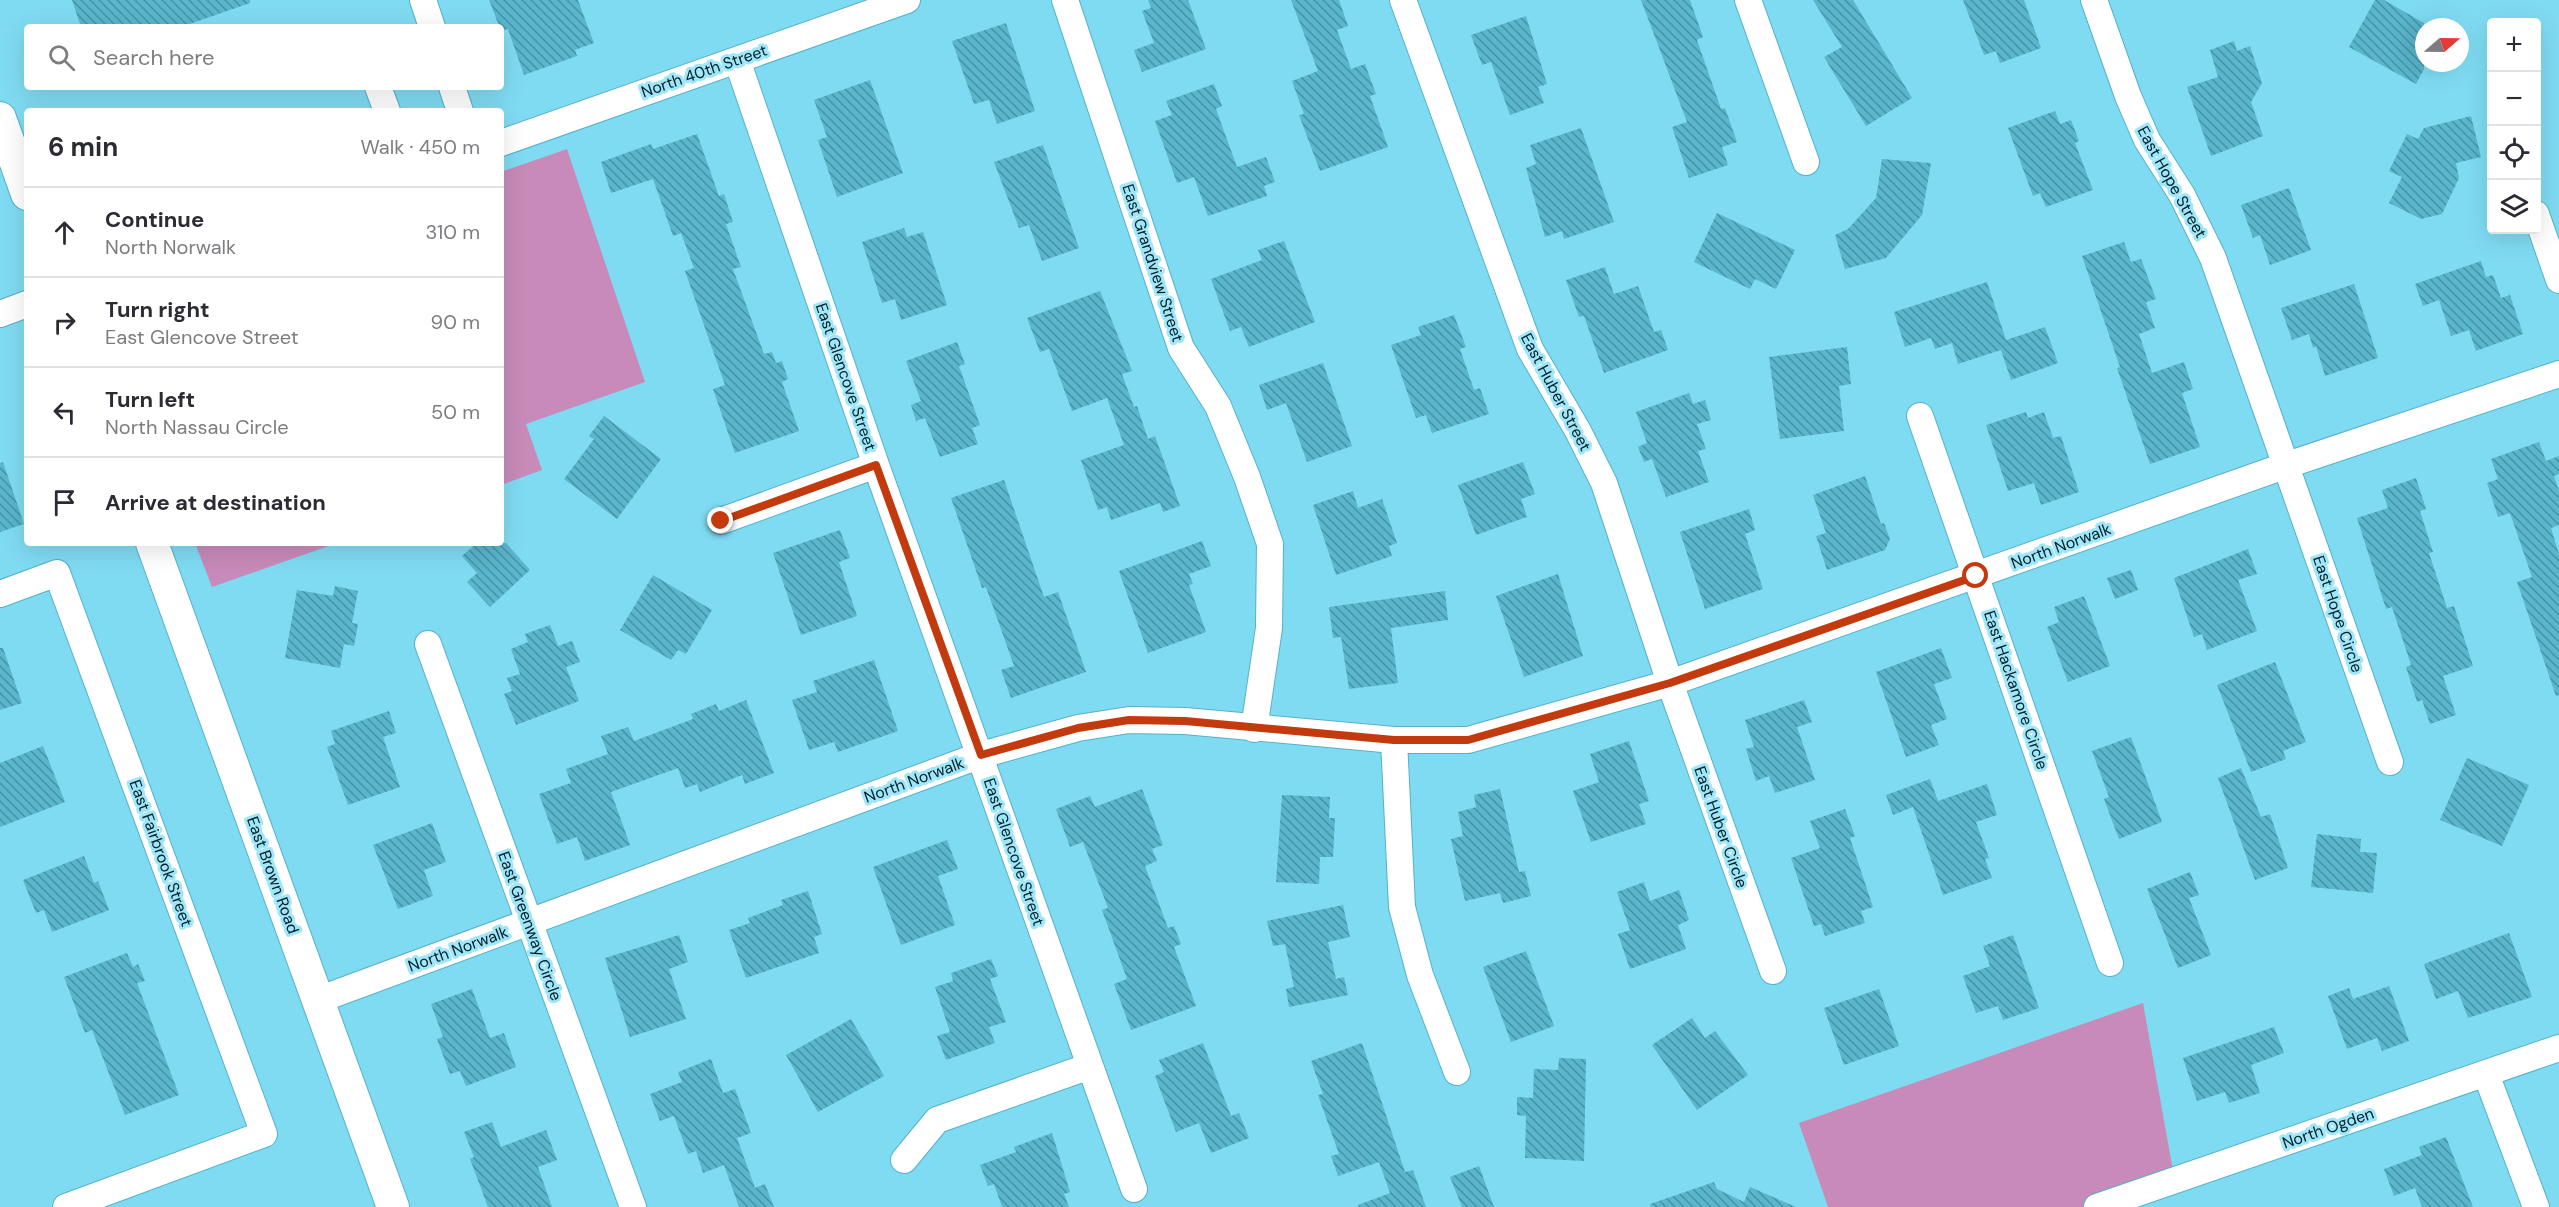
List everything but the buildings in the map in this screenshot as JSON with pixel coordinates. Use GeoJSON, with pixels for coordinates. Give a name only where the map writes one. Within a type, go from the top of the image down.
{"type":"FeatureCollection","features":[{"type":"Feature","properties":{"kind":"main road"},"geometry":{"type":"LineString","coordinates":[[0,118],[24,186]]}},
{"type":"Feature","properties":{"kind":"main road","name":"East Brown Road"},"geometry":{"type":"LineString","coordinates":[[153,546],[393,1207]]}},
{"type":"Feature","properties":{"kind":"street"},"geometry":{"type":"LineString","coordinates":[[423,0],[431,24]]}},
{"type":"Feature","properties":{"kind":"street","name":"East Grandview Street"},"geometry":{"type":"LineString","coordinates":[[1065,0],[1181,348],[1218,406],[1247,477],[1270,544],[1269,628],[1254,729]]}},
{"type":"Feature","properties":{"kind":"street","name":"East Huber Street"},"geometry":{"type":"LineString","coordinates":[[1403,0],[1530,349],[1578,431],[1604,483],[1670,683]]}},
{"type":"Feature","properties":{"kind":"street"},"geometry":{"type":"LineString","coordinates":[[1748,0],[1806,162]]}},
{"type":"Feature","properties":{"kind":"street","name":"East Hope Street"},"geometry":{"type":"LineString","coordinates":[[2094,0],[2128,96],[2147,140],[2182,195],[2213,258],[2287,465]]}},
{"type":"Feature","properties":{"kind":"street","name":"North 40th Street"},"geometry":{"type":"LineString","coordinates":[[504,142],[899,1]]}},
{"type":"Feature","properties":{"kind":"street","name":"East Glencove Street"},"geometry":{"type":"LineString","coordinates":[[737,60],[876,465],[1134,1189]]}},
{"type":"Feature","properties":{"kind":"street"},"geometry":{"type":"LineString","coordinates":[[379,90],[386,108]]}},
{"type":"Feature","properties":{"kind":"street"},"geometry":{"type":"LineString","coordinates":[[453,90],[459,108]]}},
{"type":"Feature","properties":{"kind":"street"},"geometry":{"type":"LineString","coordinates":[[2541,228],[2559,280]]}},
{"type":"Feature","properties":{"kind":"street"},"geometry":{"type":"LineString","coordinates":[[0,314],[24,305]]}},
{"type":"Feature","properties":{"kind":"street","name":"North Norwalk"},"geometry":{"type":"LineString","coordinates":[[318,1000],[981,755],[1078,728],[1129,720],[1185,721],[1394,740],[1468,740],[1670,683],[2287,465],[2559,374]]}},
{"type":"Feature","properties":{"kind":"street","name":"East Hackamore Circle"},"geometry":{"type":"LineString","coordinates":[[1920,416],[2110,963]]}},
{"type":"Feature","properties":{"kind":"street"},"geometry":{"type":"LineString","coordinates":[[721,521],[876,465]]}},
{"type":"Feature","properties":{"kind":"street","name":"East Hope Circle"},"geometry":{"type":"LineString","coordinates":[[2287,465],[2390,762]]}},
{"type":"Feature","properties":{"kind":"street","name":"East Fairbrook Street"},"geometry":{"type":"LineString","coordinates":[[0,594],[57,573],[264,1134],[66,1207]]}},
{"type":"Feature","properties":{"kind":"street","name":"East Greenway Circle"},"geometry":{"type":"LineString","coordinates":[[428,644],[633,1207]]}},
{"type":"Feature","properties":{"kind":"street","name":"East Huber Circle"},"geometry":{"type":"LineString","coordinates":[[1670,683],[1773,971]]}},
{"type":"Feature","properties":{"kind":"street"},"geometry":{"type":"LineString","coordinates":[[1394,740],[1402,908],[1420,975],[1457,1072]]}},
{"type":"Feature","properties":{"kind":"street","name":"North Ogden"},"geometry":{"type":"LineString","coordinates":[[2097,1207],[2559,1048]]}},
{"type":"Feature","properties":{"kind":"street"},"geometry":{"type":"LineString","coordinates":[[904,1160],[938,1120],[1090,1066]]}},
{"type":"Feature","properties":{"kind":"street"},"geometry":{"type":"LineString","coordinates":[[2486,1074],[2536,1207]]}},
{"type":"Feature","properties":{"kind":"shaded area"},"geometry":{"type":"Polygon","coordinates":[[[567,149],[645,382],[526,424],[542,470],[504,484],[504,171],[567,149]]]}},
{"type":"Feature","properties":{"kind":"shaded area"},"geometry":{"type":"Polygon","coordinates":[[[196,546],[328,546],[212,587],[196,546]]]}},
{"type":"Feature","properties":{"kind":"shaded area"},"geometry":{"type":"Polygon","coordinates":[[[2143,1003],[2175,1182],[2104,1207],[1828,1207],[1799,1123],[2143,1003]]]}},
{"type":"Feature","properties":{"kind":"route"},"geometry":{"type":"LineString","coordinates":[[721,521],[876,465],[981,755],[1078,728],[1129,720],[1185,721],[1394,740],[1468,740],[1536,723],[1670,683],[1976,576]]}}]}
